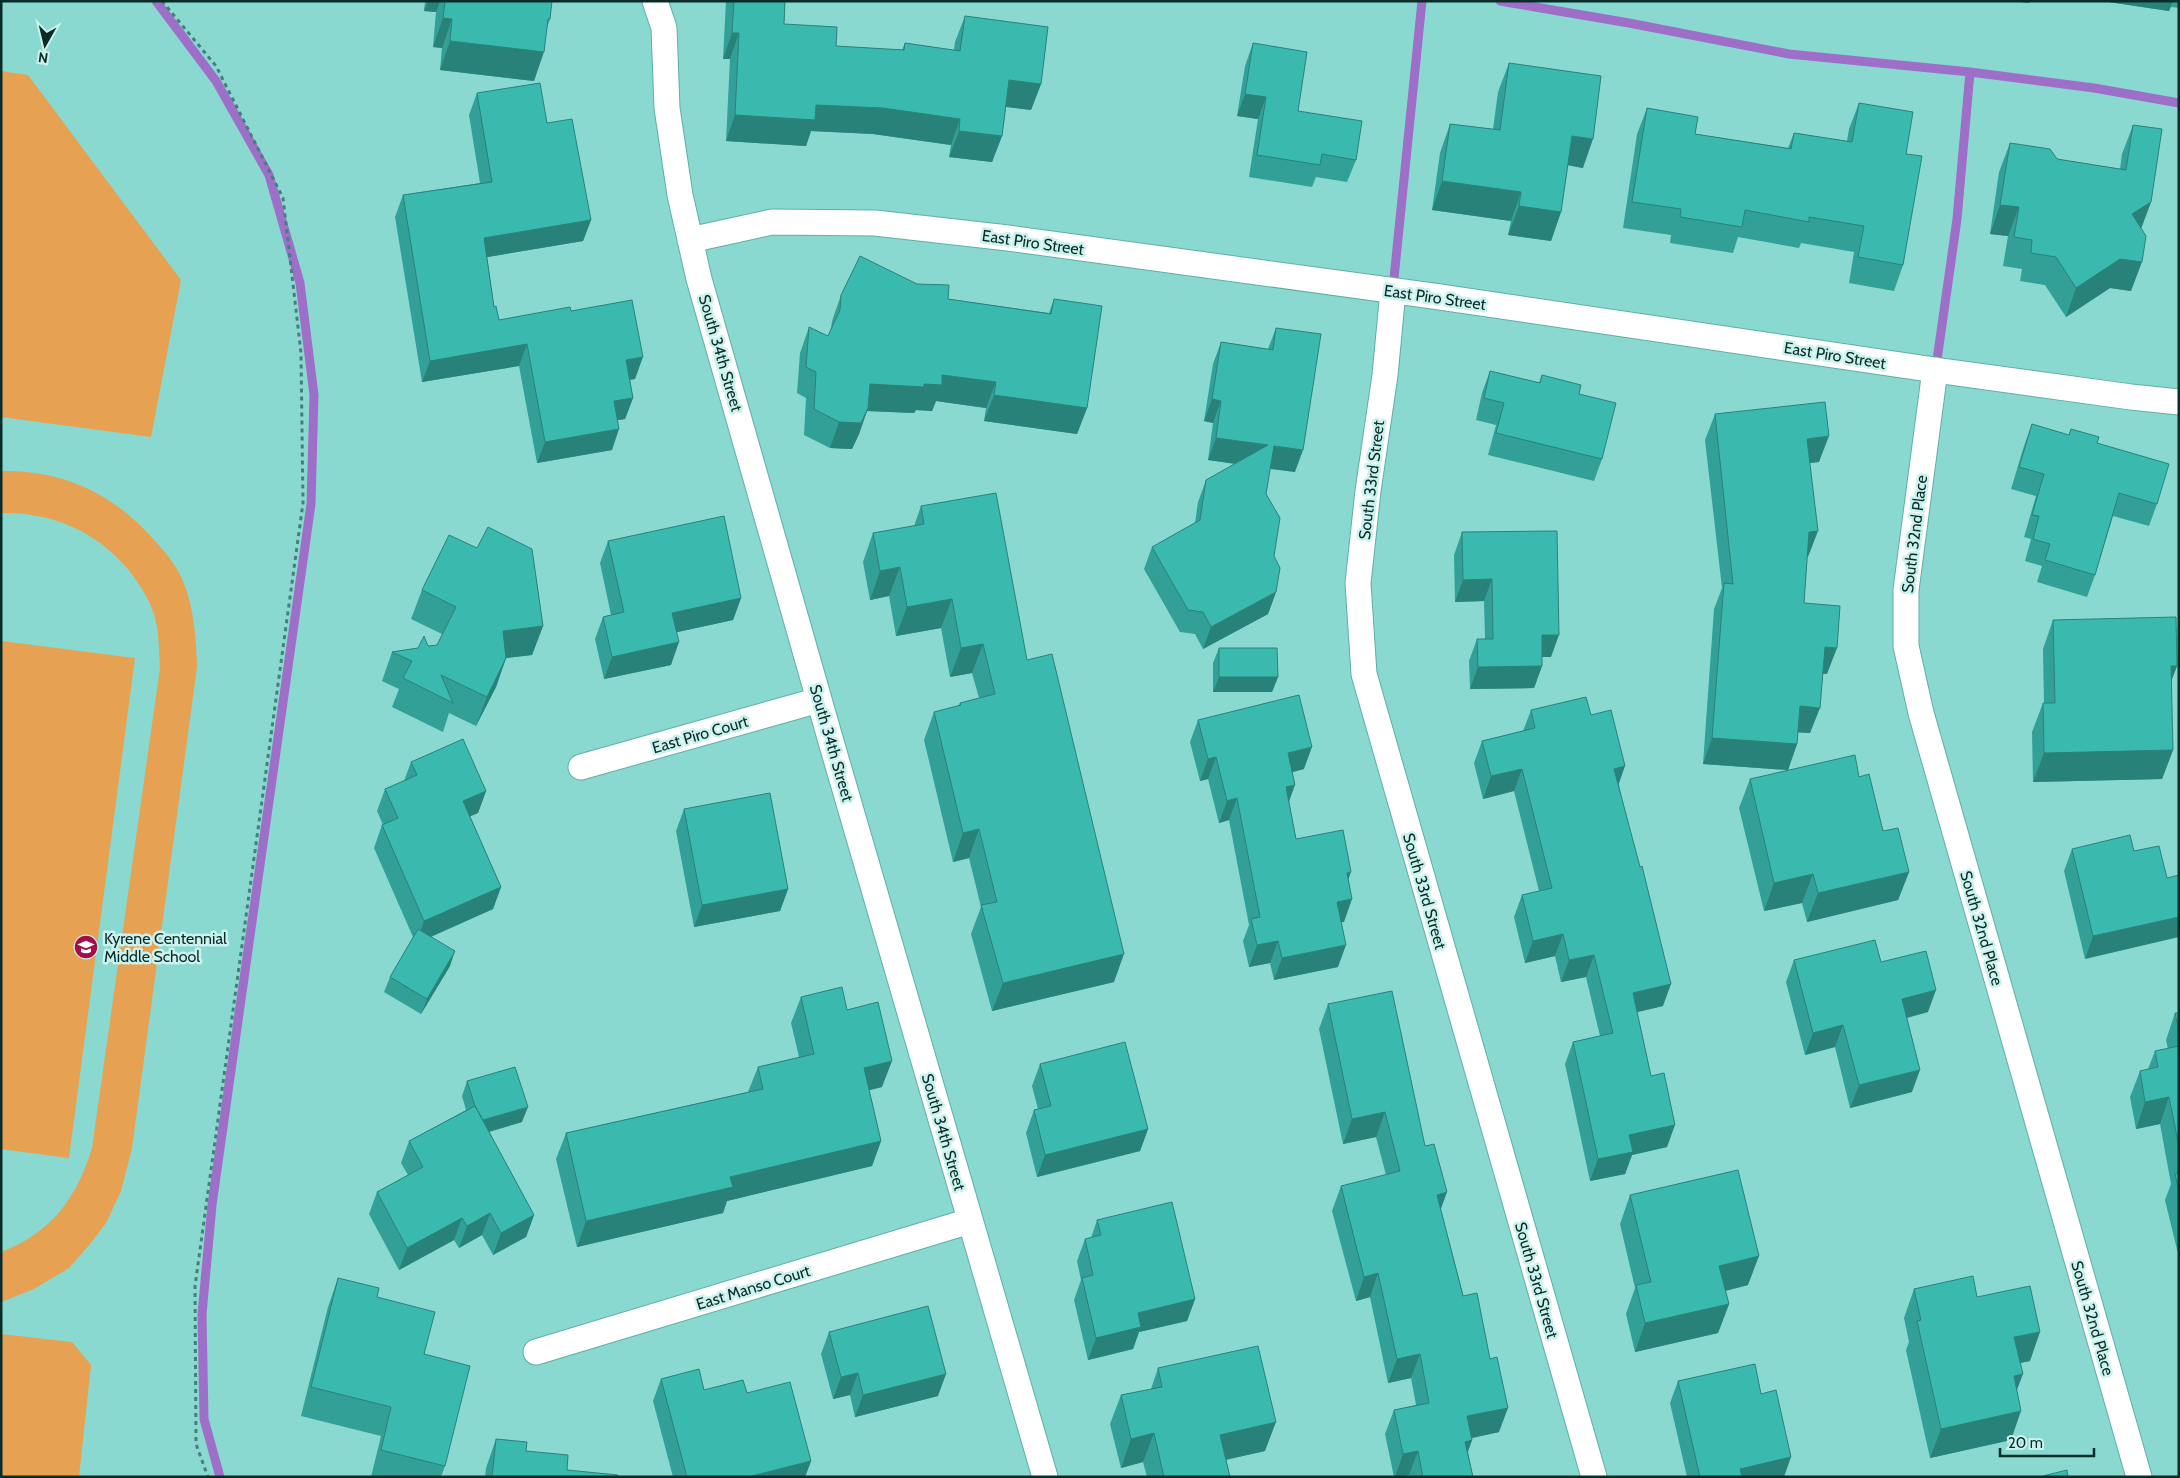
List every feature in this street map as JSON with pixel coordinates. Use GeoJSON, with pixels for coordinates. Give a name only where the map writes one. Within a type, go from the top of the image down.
{"type":"FeatureCollection","features":[{"type":"Feature","properties":{"kind":"street","name":"South 34th Street"},"geometry":{"type":"LineString","coordinates":[[654,1],[664,28],[667,108],[680,195],[702,288],[819,700],[1045,1477]]}},
{"type":"Feature","properties":{"kind":"street","name":"East Piro Street"},"geometry":{"type":"LineString","coordinates":[[690,240],[772,222],[875,223],[1008,238],[1393,291],[1935,370],[2179,402]]}},
{"type":"Feature","properties":{"kind":"street","name":"South 33rd Street"},"geometry":{"type":"LineString","coordinates":[[1393,291],[1385,374],[1368,490],[1358,584],[1364,674],[1384,751],[1594,1477]]}},
{"type":"Feature","properties":{"kind":"street","name":"South 32nd Place"},"geometry":{"type":"LineString","coordinates":[[1935,370],[1906,590],[1906,646],[1921,714],[2139,1477]]}},
{"type":"Feature","properties":{"kind":"street","name":"East Piro Court"},"geometry":{"type":"LineString","coordinates":[[581,767],[819,700]]}},
{"type":"Feature","properties":{"kind":"street","name":"East Manso Court"},"geometry":{"type":"LineString","coordinates":[[536,1352],[970,1221]]}},
{"type":"Feature","properties":{"kind":"path"},"geometry":{"type":"LineString","coordinates":[[162,1],[216,66],[283,198],[302,353],[303,503],[194,1286],[196,1444],[208,1477]]}},
{"type":"Feature","properties":{"kind":"shaded area"},"geometry":{"type":"Polygon","coordinates":[[[1,71],[28,75],[181,280],[151,437],[1,417],[1,71]]]}},
{"type":"Feature","properties":{"kind":"shaded area"},"geometry":{"type":"Polygon","coordinates":[[[1,471],[46,475],[67,480],[105,498],[139,524],[167,555],[178,570],[183,581],[194,623],[197,667],[132,1148],[121,1191],[106,1223],[69,1268],[34,1289],[1,1302],[1,1252],[34,1235],[60,1212],[78,1183],[92,1148],[160,668],[156,620],[149,601],[127,568],[100,543],[70,526],[37,516],[1,513],[1,471]]]}},
{"type":"Feature","properties":{"kind":"shaded area"},"geometry":{"type":"Polygon","coordinates":[[[1,641],[135,658],[69,1158],[1,1149],[1,641]]]}},
{"type":"Feature","properties":{"kind":"shaded area"},"geometry":{"type":"Polygon","coordinates":[[[1,1334],[72,1342],[91,1365],[79,1477],[1,1477],[1,1334]]]}},
{"type":"Feature","properties":{"kind":"building"},"geometry":{"type":"Polygon","coordinates":[[[445,1],[552,1],[544,52],[450,41],[452,19],[443,18],[445,1]]]}},
{"type":"Feature","properties":{"kind":"building"},"geometry":{"type":"Polygon","coordinates":[[[734,1],[785,1],[784,24],[837,27],[836,46],[904,50],[905,43],[960,51],[965,16],[1048,27],[1041,84],[1009,80],[1002,136],[959,131],[960,119],[883,108],[816,105],[815,120],[735,115],[739,33],[732,33],[734,1]]]}},
{"type":"Feature","properties":{"kind":"building"},"geometry":{"type":"Polygon","coordinates":[[[1253,43],[1307,52],[1298,111],[1362,121],[1356,160],[1322,154],[1320,165],[1257,155],[1266,97],[1245,94],[1253,43]]]}},
{"type":"Feature","properties":{"kind":"building"},"geometry":{"type":"Polygon","coordinates":[[[1509,63],[1601,76],[1593,139],[1572,136],[1561,212],[1519,206],[1521,192],[1442,181],[1450,124],[1500,130],[1509,63]]]}},
{"type":"Feature","properties":{"kind":"building"},"geometry":{"type":"Polygon","coordinates":[[[540,83],[547,123],[572,119],[591,220],[484,238],[494,307],[496,306],[499,320],[570,307],[571,311],[632,300],[643,357],[626,360],[633,398],[614,401],[619,429],[545,442],[527,344],[430,361],[403,195],[492,182],[477,93],[540,83]]]}},
{"type":"Feature","properties":{"kind":"building"},"geometry":{"type":"Polygon","coordinates":[[[1859,103],[1913,112],[1906,154],[1922,156],[1903,265],[1858,257],[1864,226],[1809,217],[1809,222],[1745,210],[1742,227],[1680,217],[1681,209],[1632,202],[1647,108],[1698,117],[1695,134],[1791,149],[1794,133],[1852,142],[1859,103]]]}},
{"type":"Feature","properties":{"kind":"building"},"geometry":{"type":"Polygon","coordinates":[[[2133,125],[2162,129],[2151,202],[2132,214],[2146,236],[2142,262],[2120,259],[2076,288],[2056,257],[2031,253],[2032,240],[2014,237],[2019,207],[2000,205],[2010,143],[2050,149],[2057,159],[2126,170],[2133,125]]]}},
{"type":"Feature","properties":{"kind":"building"},"geometry":{"type":"Polygon","coordinates":[[[860,256],[917,284],[949,285],[948,299],[1051,314],[1054,299],[1102,306],[1087,408],[994,395],[996,382],[942,375],[942,385],[924,384],[924,387],[870,384],[868,408],[861,423],[839,422],[814,409],[816,372],[806,367],[809,327],[828,336],[840,310],[841,295],[860,256]]]}},
{"type":"Feature","properties":{"kind":"building"},"geometry":{"type":"Polygon","coordinates":[[[1276,328],[1321,334],[1303,450],[1274,446],[1266,494],[1280,518],[1274,556],[1280,568],[1276,592],[1211,627],[1203,612],[1188,610],[1152,547],[1200,520],[1206,480],[1268,445],[1216,438],[1221,401],[1212,399],[1221,342],[1273,350],[1276,328]]]}},
{"type":"Feature","properties":{"kind":"building"},"geometry":{"type":"Polygon","coordinates":[[[1490,371],[1540,383],[1542,375],[1581,385],[1579,394],[1616,403],[1602,459],[1496,433],[1504,403],[1484,398],[1490,371]]]}},
{"type":"Feature","properties":{"kind":"building"},"geometry":{"type":"Polygon","coordinates":[[[1825,402],[1829,436],[1807,439],[1818,531],[1809,532],[1804,603],[1840,606],[1837,648],[1825,647],[1820,708],[1800,706],[1797,744],[1712,738],[1724,583],[1733,584],[1715,414],[1825,402]]]}},
{"type":"Feature","properties":{"kind":"building"},"geometry":{"type":"Polygon","coordinates":[[[2032,424],[2069,435],[2071,429],[2099,437],[2097,443],[2169,464],[2157,504],[2119,493],[2095,575],[2045,560],[2050,544],[2033,539],[2039,516],[2032,515],[2044,474],[2019,467],[2032,424]]]}},
{"type":"Feature","properties":{"kind":"building"},"geometry":{"type":"Polygon","coordinates":[[[996,493],[1027,660],[1052,654],[1124,954],[1003,983],[981,905],[997,902],[979,829],[963,833],[934,712],[995,694],[983,644],[961,648],[952,599],[907,607],[900,567],[880,571],[873,533],[924,524],[921,506],[996,493]]]}},
{"type":"Feature","properties":{"kind":"building"},"geometry":{"type":"Polygon","coordinates":[[[724,516],[741,598],[672,613],[679,642],[612,657],[603,617],[624,612],[608,541],[724,516]]]}},
{"type":"Feature","properties":{"kind":"building"},"geometry":{"type":"Polygon","coordinates":[[[488,527],[532,549],[543,626],[503,631],[506,658],[487,697],[441,675],[453,703],[403,678],[412,661],[392,652],[418,648],[424,636],[428,646],[437,645],[456,607],[422,590],[449,535],[477,548],[488,527]]]}},
{"type":"Feature","properties":{"kind":"building"},"geometry":{"type":"Polygon","coordinates":[[[1557,531],[1559,635],[1542,635],[1542,666],[1478,667],[1477,639],[1493,639],[1492,579],[1463,580],[1462,532],[1557,531]]]}},
{"type":"Feature","properties":{"kind":"building"},"geometry":{"type":"Polygon","coordinates":[[[2176,617],[2177,666],[2171,666],[2173,750],[2044,753],[2043,703],[2055,703],[2053,620],[2176,617]]]}},
{"type":"Feature","properties":{"kind":"building"},"geometry":{"type":"Polygon","coordinates":[[[1219,648],[1277,648],[1278,677],[1219,677],[1219,648]]]}},
{"type":"Feature","properties":{"kind":"building"},"geometry":{"type":"Polygon","coordinates":[[[1299,695],[1312,747],[1288,753],[1295,785],[1286,787],[1296,839],[1343,830],[1351,872],[1347,873],[1352,899],[1337,902],[1346,945],[1282,958],[1278,941],[1257,945],[1251,919],[1260,917],[1237,798],[1227,801],[1216,757],[1208,759],[1198,720],[1299,695]]]}},
{"type":"Feature","properties":{"kind":"building"},"geometry":{"type":"Polygon","coordinates":[[[1586,697],[1591,715],[1611,710],[1625,766],[1614,769],[1640,867],[1642,866],[1671,984],[1633,993],[1651,1076],[1664,1073],[1675,1125],[1629,1135],[1633,1152],[1598,1159],[1573,1042],[1613,1033],[1594,955],[1569,960],[1563,934],[1533,941],[1522,895],[1552,888],[1522,769],[1491,776],[1482,741],[1535,728],[1531,710],[1586,697]]]}},
{"type":"Feature","properties":{"kind":"building"},"geometry":{"type":"Polygon","coordinates":[[[463,739],[486,791],[463,801],[501,887],[424,921],[382,825],[398,818],[385,789],[417,775],[411,762],[463,739]]]}},
{"type":"Feature","properties":{"kind":"building"},"geometry":{"type":"Polygon","coordinates":[[[1855,755],[1859,777],[1869,774],[1883,831],[1898,828],[1909,872],[1818,893],[1813,874],[1774,883],[1750,779],[1855,755]]]}},
{"type":"Feature","properties":{"kind":"building"},"geometry":{"type":"Polygon","coordinates":[[[770,793],[788,889],[702,905],[684,809],[770,793]]]}},
{"type":"Feature","properties":{"kind":"building"},"geometry":{"type":"Polygon","coordinates":[[[2130,835],[2134,851],[2159,846],[2167,878],[2179,875],[2179,917],[2093,936],[2072,849],[2130,835]]]}},
{"type":"Feature","properties":{"kind":"building"},"geometry":{"type":"Polygon","coordinates":[[[418,929],[455,951],[427,999],[390,977],[418,929]]]}},
{"type":"Feature","properties":{"kind":"building"},"geometry":{"type":"Polygon","coordinates":[[[1875,940],[1881,962],[1926,951],[1936,990],[1902,999],[1920,1070],[1859,1085],[1843,1025],[1813,1033],[1794,960],[1875,940]]]}},
{"type":"Feature","properties":{"kind":"building"},"geometry":{"type":"Polygon","coordinates":[[[842,987],[847,1010],[878,1002],[892,1061],[864,1068],[881,1141],[730,1177],[733,1187],[586,1221],[566,1133],[763,1089],[758,1067],[814,1054],[801,997],[842,987]]]}},
{"type":"Feature","properties":{"kind":"building"},"geometry":{"type":"Polygon","coordinates":[[[1392,991],[1425,1146],[1434,1144],[1447,1192],[1437,1195],[1463,1296],[1477,1293],[1490,1359],[1497,1357],[1508,1408],[1467,1416],[1472,1440],[1465,1442],[1473,1477],[1423,1477],[1418,1451],[1403,1454],[1394,1410],[1429,1403],[1420,1354],[1397,1359],[1378,1273],[1364,1277],[1341,1186],[1400,1171],[1385,1112],[1352,1119],[1328,1004],[1392,991]]]}},
{"type":"Feature","properties":{"kind":"building"},"geometry":{"type":"Polygon","coordinates":[[[2175,1013],[2179,1013],[2179,1030],[2175,1013]]]}},
{"type":"Feature","properties":{"kind":"building"},"geometry":{"type":"Polygon","coordinates":[[[1125,1042],[1148,1129],[1045,1155],[1034,1110],[1051,1106],[1040,1064],[1125,1042]]]}},
{"type":"Feature","properties":{"kind":"building"},"geometry":{"type":"Polygon","coordinates":[[[2179,1046],[2179,1147],[2169,1097],[2145,1102],[2140,1071],[2158,1067],[2155,1051],[2179,1046]]]}},
{"type":"Feature","properties":{"kind":"building"},"geometry":{"type":"Polygon","coordinates":[[[515,1067],[528,1107],[483,1120],[475,1106],[467,1081],[515,1067]]]}},
{"type":"Feature","properties":{"kind":"building"},"geometry":{"type":"Polygon","coordinates":[[[475,1106],[534,1215],[501,1233],[490,1213],[467,1226],[462,1218],[407,1248],[377,1192],[423,1167],[409,1141],[475,1106]]]}},
{"type":"Feature","properties":{"kind":"building"},"geometry":{"type":"Polygon","coordinates":[[[1738,1170],[1759,1256],[1719,1266],[1729,1304],[1645,1323],[1636,1285],[1651,1282],[1630,1195],[1738,1170]]]}},
{"type":"Feature","properties":{"kind":"building"},"geometry":{"type":"Polygon","coordinates":[[[2179,1173],[2179,1191],[2175,1174],[2179,1173]]]}},
{"type":"Feature","properties":{"kind":"building"},"geometry":{"type":"Polygon","coordinates":[[[1172,1202],[1195,1299],[1138,1313],[1141,1327],[1096,1338],[1082,1278],[1093,1275],[1085,1239],[1101,1235],[1097,1220],[1172,1202]]]}},
{"type":"Feature","properties":{"kind":"building"},"geometry":{"type":"Polygon","coordinates":[[[1973,1276],[1977,1297],[2030,1286],[2040,1332],[2014,1337],[2023,1374],[2014,1376],[2021,1411],[1941,1429],[1917,1321],[1921,1320],[1914,1289],[1973,1276]]]}},
{"type":"Feature","properties":{"kind":"building"},"geometry":{"type":"Polygon","coordinates":[[[338,1278],[379,1288],[377,1297],[435,1312],[424,1354],[470,1366],[445,1466],[381,1450],[391,1407],[311,1387],[338,1278]]]}},
{"type":"Feature","properties":{"kind":"building"},"geometry":{"type":"Polygon","coordinates":[[[928,1306],[946,1374],[863,1395],[858,1373],[841,1377],[829,1332],[928,1306]]]}},
{"type":"Feature","properties":{"kind":"building"},"geometry":{"type":"Polygon","coordinates":[[[1258,1346],[1276,1422],[1220,1435],[1230,1477],[1164,1477],[1154,1433],[1131,1439],[1121,1395],[1162,1387],[1158,1368],[1258,1346]]]}},
{"type":"Feature","properties":{"kind":"building"},"geometry":{"type":"Polygon","coordinates":[[[1755,1364],[1761,1394],[1776,1390],[1791,1457],[1740,1469],[1742,1477],[1700,1477],[1678,1381],[1755,1364]]]}},
{"type":"Feature","properties":{"kind":"building"},"geometry":{"type":"Polygon","coordinates":[[[699,1369],[704,1390],[743,1380],[747,1393],[790,1382],[811,1461],[748,1477],[687,1477],[661,1379],[699,1369]]]}},
{"type":"Feature","properties":{"kind":"building"},"geometry":{"type":"Polygon","coordinates":[[[496,1439],[527,1442],[526,1451],[568,1455],[567,1470],[618,1475],[618,1477],[492,1477],[496,1439]]]}},
{"type":"Feature","properties":{"kind":"building"},"geometry":{"type":"Polygon","coordinates":[[[2067,1470],[2068,1477],[2039,1477],[2067,1470]]]}},
{"type":"Feature","properties":{"kind":"waterway"},"geometry":{"type":"LineString","coordinates":[[156,1],[216,81],[269,175],[300,283],[314,395],[311,504],[212,1205],[202,1314],[204,1419],[220,1477]]}},
{"type":"Feature","properties":{"kind":"waterway"},"geometry":{"type":"LineString","coordinates":[[1393,288],[1422,1]]}},
{"type":"Feature","properties":{"kind":"waterway"},"geometry":{"type":"LineString","coordinates":[[1500,1],[1629,23],[1789,54],[1970,72],[2094,88],[2179,103]]}},
{"type":"Feature","properties":{"kind":"waterway"},"geometry":{"type":"LineString","coordinates":[[1936,367],[1957,219],[1970,72]]}},
{"type":"Feature","properties":{"kind":"place","name":"Kyrene Centennial Middle School"},"geometry":{"type":"Point","coordinates":[86,947]}}]}
